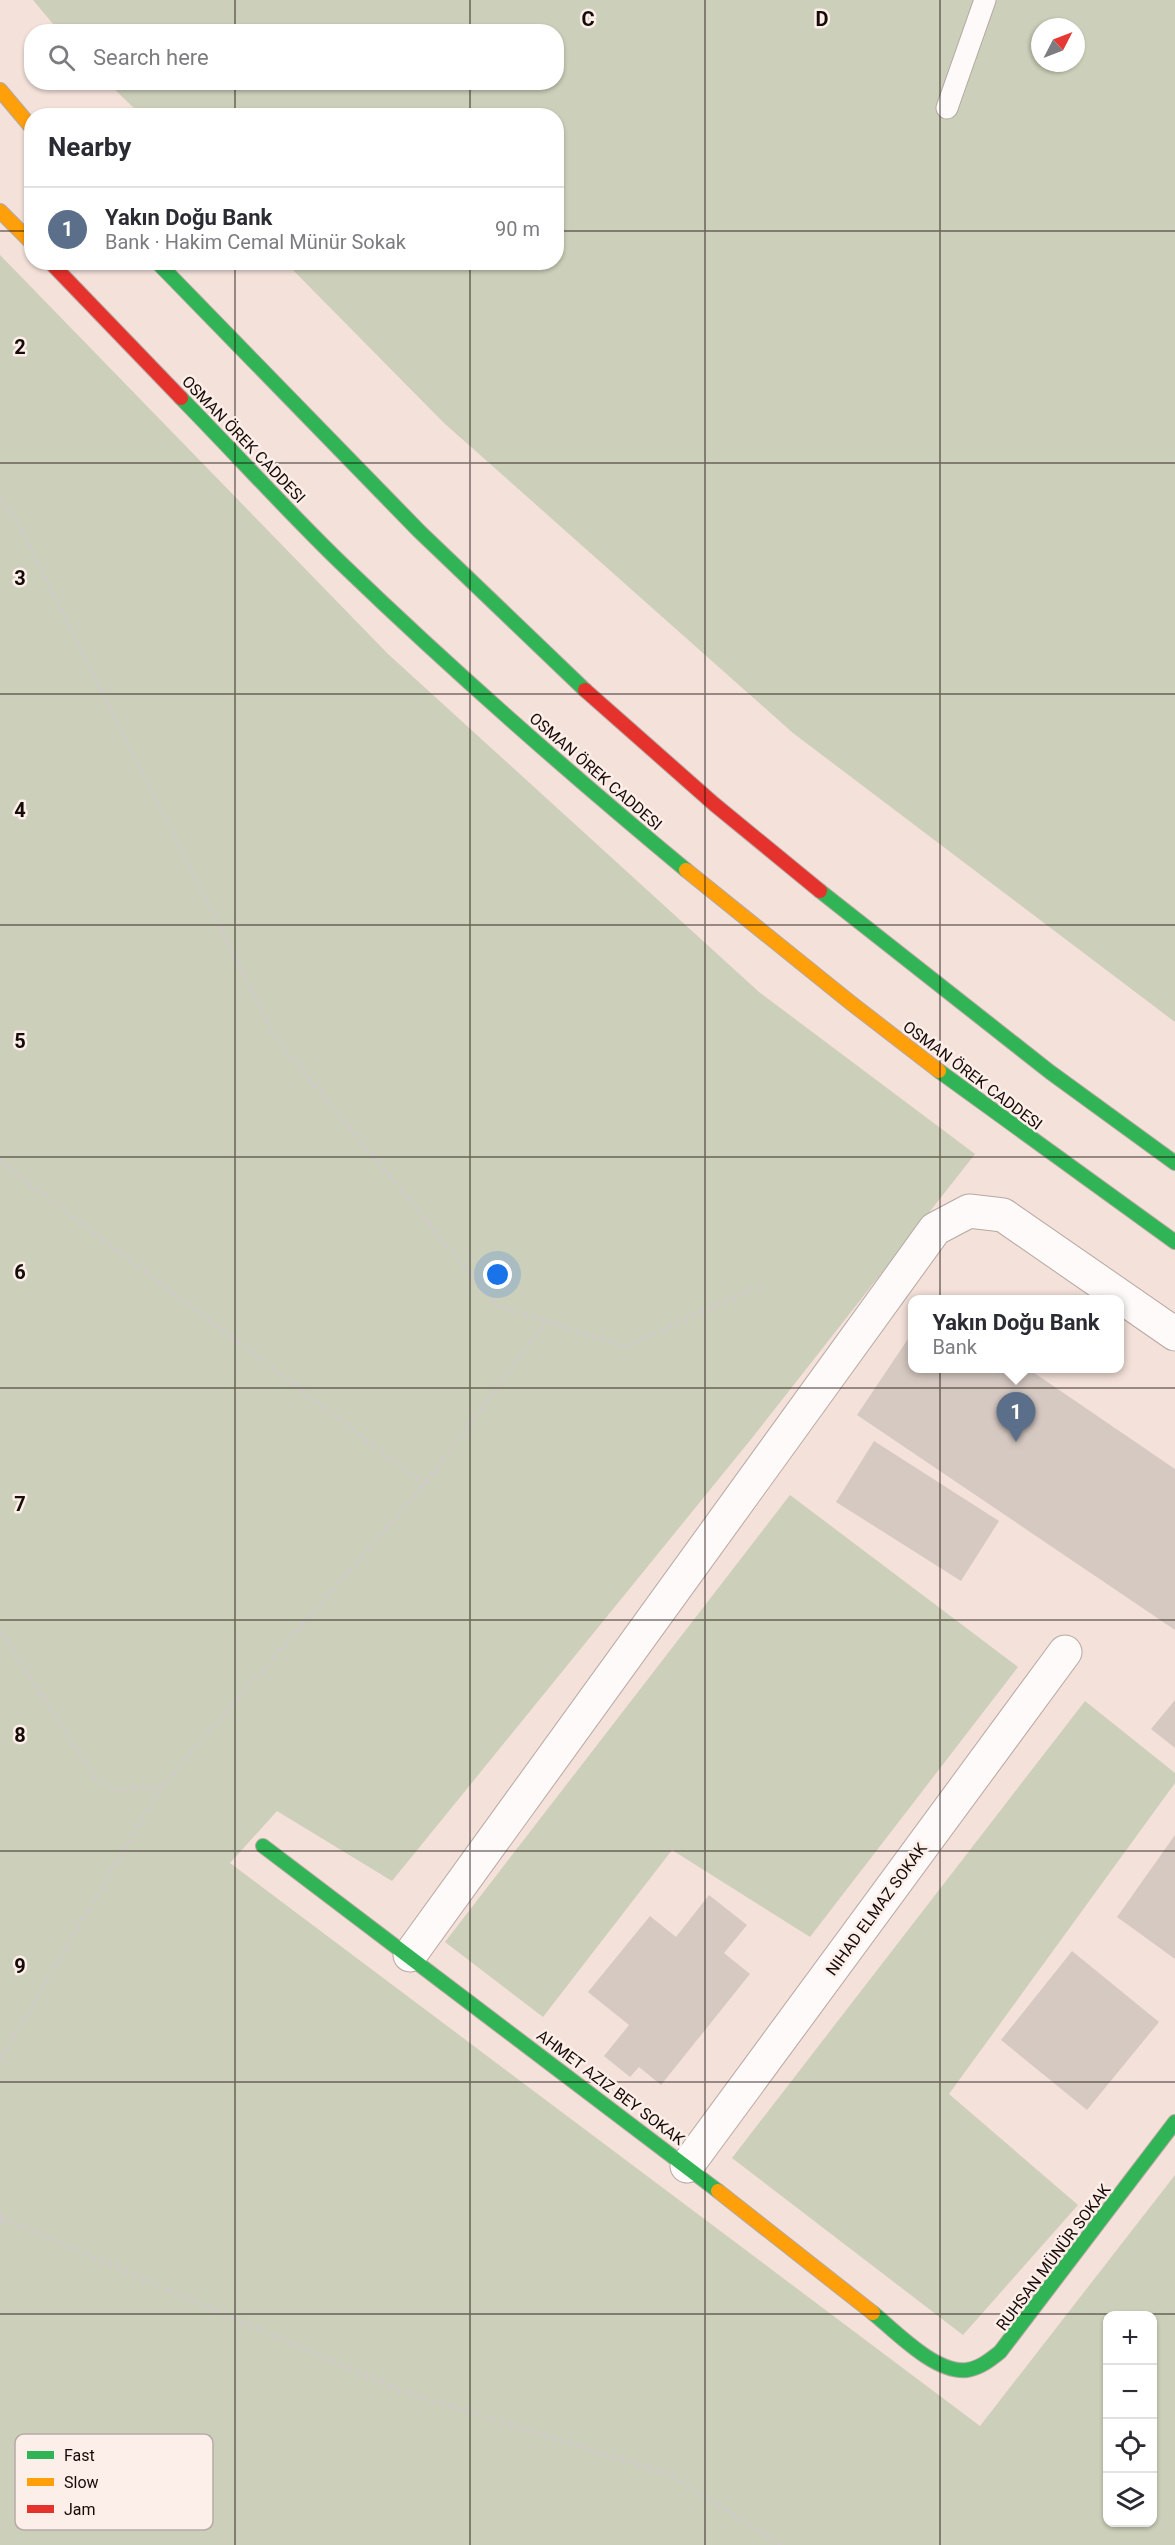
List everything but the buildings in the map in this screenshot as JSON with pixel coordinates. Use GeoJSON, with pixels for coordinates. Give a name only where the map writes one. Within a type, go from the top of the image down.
{"type":"FeatureCollection","features":[{"type":"Feature","properties":{"kind":"main road"},"geometry":{"type":"LineString","coordinates":[[0,90],[24,118]]}},
{"type":"Feature","properties":{"kind":"main road"},"geometry":{"type":"LineString","coordinates":[[0,210],[24,235]]}},
{"type":"Feature","properties":{"kind":"main road","name":"OSMAN ÖREK CADDESI"},"geometry":{"type":"LineString","coordinates":[[58,270],[340,562],[479,691],[599,796],[829,988],[1055,1157],[1175,1242]]}},
{"type":"Feature","properties":{"kind":"main road"},"geometry":{"type":"LineString","coordinates":[[165,270],[405,518],[511,621],[676,771],[874,935],[1024,1053],[1175,1163]]}},
{"type":"Feature","properties":{"kind":"main road","name":"AHMET AZIZ BEY SOKAK"},"geometry":{"type":"LineString","coordinates":[[263,1846],[687,2166],[934,2362]]}},
{"type":"Feature","properties":{"kind":"main road","name":"RUHSAN MÜNÜR SOKAK"},"geometry":{"type":"LineString","coordinates":[[934,2362],[958,2371],[974,2370],[1000,2352],[1175,2122]]}},
{"type":"Feature","properties":{"kind":"street"},"geometry":{"type":"LineString","coordinates":[[410,1955],[935,1229],[969,1211],[1004,1215],[1119,1295]]}},
{"type":"Feature","properties":{"kind":"street"},"geometry":{"type":"LineString","coordinates":[[1124,1299],[1175,1334]]}},
{"type":"Feature","properties":{"kind":"street","name":"NIHAD ELMAZ SOKAK"},"geometry":{"type":"LineString","coordinates":[[687,2166],[1065,1652]]}},
{"type":"Feature","properties":{"kind":"lane"},"geometry":{"type":"LineString","coordinates":[[947,108],[985,0]]}},
{"type":"Feature","properties":{"kind":"path"},"geometry":{"type":"LineString","coordinates":[[0,499],[18,523],[275,1037],[496,1305],[625,1347],[765,1283]]}},
{"type":"Feature","properties":{"kind":"path"},"geometry":{"type":"LineString","coordinates":[[0,1161],[424,1485]]}},
{"type":"Feature","properties":{"kind":"path"},"geometry":{"type":"LineString","coordinates":[[0,2060],[161,1787],[424,1485],[546,1321]]}},
{"type":"Feature","properties":{"kind":"path"},"geometry":{"type":"LineString","coordinates":[[0,1630],[95,1777],[112,1790],[161,1787]]}},
{"type":"Feature","properties":{"kind":"path"},"geometry":{"type":"LineString","coordinates":[[0,2215],[399,2390],[669,2474],[781,2545]]}},
{"type":"Feature","properties":{"kind":"path"},"geometry":{"type":"LineString","coordinates":[[0,2221],[7,2220]]}},
{"type":"Feature","properties":{"kind":"green space"},"geometry":{"type":"Polygon","coordinates":[[[33,0],[1175,0],[1175,1022],[793,733],[444,423],[293,270],[564,270],[564,108],[134,108],[115,90],[564,90],[564,24],[53,24],[33,0]]]}},
{"type":"Feature","properties":{"kind":"green space"},"geometry":{"type":"Polygon","coordinates":[[[0,255],[388,654],[759,992],[975,1154],[752,1438],[392,1881],[277,1811],[230,1863],[980,2426],[1175,2175],[1175,2545],[0,2545],[0,255]]]}},
{"type":"Feature","properties":{"kind":"green space"},"geometry":{"type":"Polygon","coordinates":[[[790,1495],[1018,1667],[810,1937],[672,1850],[543,2017],[445,1942],[790,1495]]]}},
{"type":"Feature","properties":{"kind":"green space"},"geometry":{"type":"Polygon","coordinates":[[[1085,1701],[1175,1773],[1175,1783],[949,2094],[1078,2205],[963,2335],[732,2158],[1085,1701]]]}},
{"type":"Feature","properties":{"kind":"traffic: fast"},"geometry":{"type":"LineString","coordinates":[[165,270],[419,531],[585,690]]}},
{"type":"Feature","properties":{"kind":"traffic: fast"},"geometry":{"type":"LineString","coordinates":[[181,398],[302,524],[384,605],[598,796],[686,870]]}},
{"type":"Feature","properties":{"kind":"traffic: fast"},"geometry":{"type":"LineString","coordinates":[[820,891],[1050,1072],[1175,1163]]}},
{"type":"Feature","properties":{"kind":"traffic: fast"},"geometry":{"type":"LineString","coordinates":[[939,1071],[1175,1242]]}},
{"type":"Feature","properties":{"kind":"traffic: fast"},"geometry":{"type":"LineString","coordinates":[[263,1846],[718,2191]]}},
{"type":"Feature","properties":{"kind":"traffic: fast"},"geometry":{"type":"LineString","coordinates":[[873,2313],[917,2350],[942,2365],[967,2370],[985,2363],[1000,2352],[1175,2122]]}},
{"type":"Feature","properties":{"kind":"traffic: slow"},"geometry":{"type":"LineString","coordinates":[[0,90],[24,118]]}},
{"type":"Feature","properties":{"kind":"traffic: slow"},"geometry":{"type":"LineString","coordinates":[[0,211],[24,235]]}},
{"type":"Feature","properties":{"kind":"traffic: slow"},"geometry":{"type":"LineString","coordinates":[[686,870],[939,1071]]}},
{"type":"Feature","properties":{"kind":"traffic: slow"},"geometry":{"type":"LineString","coordinates":[[718,2191],[873,2313]]}},
{"type":"Feature","properties":{"kind":"traffic: jam"},"geometry":{"type":"LineString","coordinates":[[58,270],[181,398]]}},
{"type":"Feature","properties":{"kind":"traffic: jam"},"geometry":{"type":"LineString","coordinates":[[585,690],[714,804],[820,891]]}},
{"type":"Feature","properties":{"kind":"place","name":"Yakın Doğu Bank"},"geometry":{"type":"Point","coordinates":[1016,1442]}}]}
